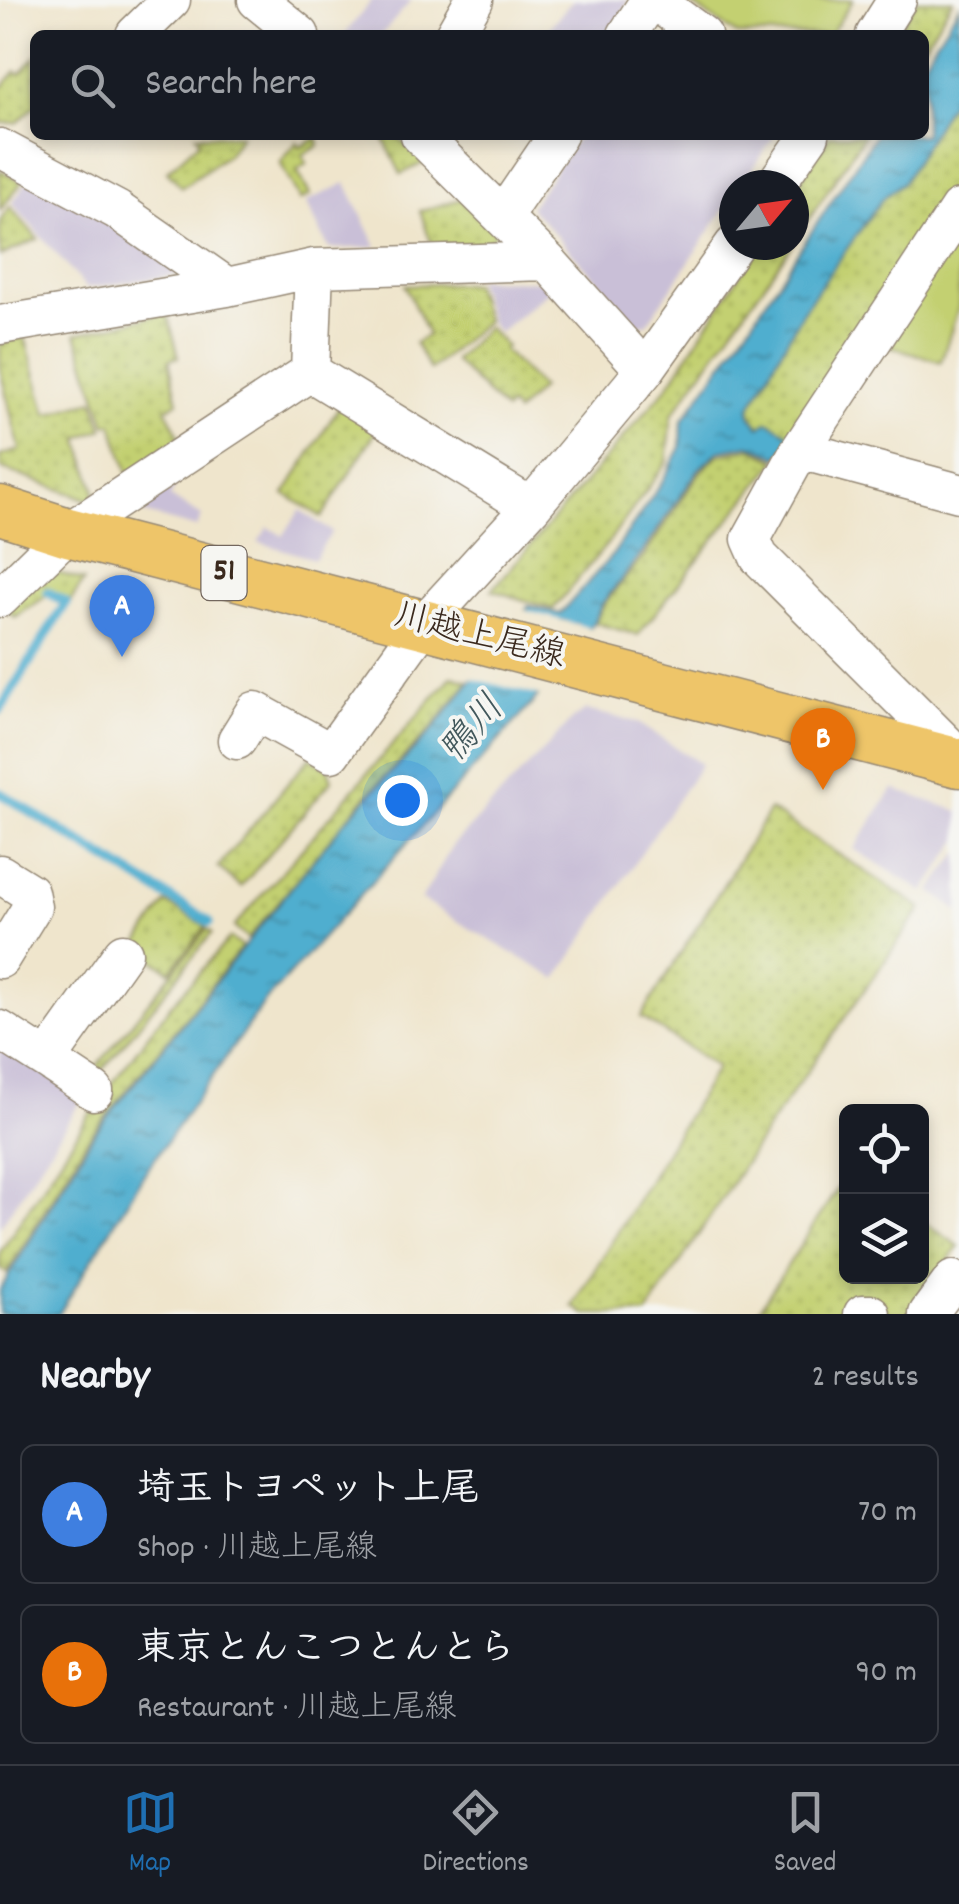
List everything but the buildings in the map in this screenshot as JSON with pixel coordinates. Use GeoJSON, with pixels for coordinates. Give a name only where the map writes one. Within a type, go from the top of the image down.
{"type":"FeatureCollection","features":[{"type":"Feature","properties":{"kind":"main road","name":"川越上尾線"},"geometry":{"type":"LineString","coordinates":[[0,510],[68,532],[436,629],[959,760]]}},
{"type":"Feature","properties":{"kind":"street"},"geometry":{"type":"LineString","coordinates":[[140,30],[171,0]]}},
{"type":"Feature","properties":{"kind":"street"},"geometry":{"type":"LineString","coordinates":[[457,30],[474,0]]}},
{"type":"Feature","properties":{"kind":"street"},"geometry":{"type":"LineString","coordinates":[[630,30],[652,0],[695,30]]}},
{"type":"Feature","properties":{"kind":"street"},"geometry":{"type":"LineString","coordinates":[[878,30],[897,0]]}},
{"type":"Feature","properties":{"kind":"street"},"geometry":{"type":"LineString","coordinates":[[263,2],[294,30]]}},
{"type":"Feature","properties":{"kind":"street"},"geometry":{"type":"LineString","coordinates":[[425,140],[547,261],[645,370]]}},
{"type":"Feature","properties":{"kind":"street"},"geometry":{"type":"LineString","coordinates":[[502,216],[555,140]]}},
{"type":"Feature","properties":{"kind":"street"},"geometry":{"type":"LineString","coordinates":[[786,170],[806,140]]}},
{"type":"Feature","properties":{"kind":"street"},"geometry":{"type":"LineString","coordinates":[[16,146],[227,287]]}},
{"type":"Feature","properties":{"kind":"street"},"geometry":{"type":"LineString","coordinates":[[957,218],[800,450],[750,539],[759,557],[959,760]]}},
{"type":"Feature","properties":{"kind":"street"},"geometry":{"type":"LineString","coordinates":[[237,740],[256,711],[331,753],[645,370],[723,260]]}},
{"type":"Feature","properties":{"kind":"street"},"geometry":{"type":"LineString","coordinates":[[0,325],[227,287],[314,268],[547,261]]}},
{"type":"Feature","properties":{"kind":"street"},"geometry":{"type":"LineString","coordinates":[[310,372],[314,268]]}},
{"type":"Feature","properties":{"kind":"street"},"geometry":{"type":"LineString","coordinates":[[310,372],[531,506]]}},
{"type":"Feature","properties":{"kind":"street"},"geometry":{"type":"LineString","coordinates":[[0,598],[68,532],[310,372]]}},
{"type":"Feature","properties":{"kind":"street"},"geometry":{"type":"LineString","coordinates":[[800,450],[959,493]]}},
{"type":"Feature","properties":{"kind":"street"},"geometry":{"type":"LineString","coordinates":[[0,874],[29,892],[32,907],[0,959]]}},
{"type":"Feature","properties":{"kind":"street"},"geometry":{"type":"LineString","coordinates":[[46,1060],[123,953]]}},
{"type":"Feature","properties":{"kind":"street"},"geometry":{"type":"LineString","coordinates":[[0,1030],[94,1090]]}},
{"type":"Feature","properties":{"kind":"street"},"geometry":{"type":"LineString","coordinates":[[928,1314],[954,1280],[959,1285]]}},
{"type":"Feature","properties":{"kind":"street"},"geometry":{"type":"LineString","coordinates":[[863,1314],[871,1314]]}},
{"type":"Feature","properties":{"kind":"shaded area"},"geometry":{"type":"Polygon","coordinates":[[[372,0],[412,0],[385,30],[348,30],[372,0]]]}},
{"type":"Feature","properties":{"kind":"shaded area"},"geometry":{"type":"Polygon","coordinates":[[[573,0],[628,0],[616,30],[547,30],[573,0]]]}},
{"type":"Feature","properties":{"kind":"shaded area"},"geometry":{"type":"Polygon","coordinates":[[[576,140],[772,140],[751,170],[719,170],[719,217],[647,324],[638,325],[530,207],[576,140]]]}},
{"type":"Feature","properties":{"kind":"shaded area"},"geometry":{"type":"Polygon","coordinates":[[[28,180],[110,223],[183,274],[86,288],[12,203],[28,180]]]}},
{"type":"Feature","properties":{"kind":"shaded area"},"geometry":{"type":"Polygon","coordinates":[[[346,183],[377,247],[329,249],[306,202],[346,183]]]}},
{"type":"Feature","properties":{"kind":"shaded area"},"geometry":{"type":"Polygon","coordinates":[[[476,279],[541,281],[550,290],[498,333],[490,322],[476,279]]]}},
{"type":"Feature","properties":{"kind":"shaded area"},"geometry":{"type":"Polygon","coordinates":[[[183,471],[170,497],[202,516],[197,528],[138,512],[136,502],[183,471]]]}},
{"type":"Feature","properties":{"kind":"shaded area"},"geometry":{"type":"Polygon","coordinates":[[[300,510],[332,532],[314,559],[258,542],[268,527],[283,536],[300,510]]]}},
{"type":"Feature","properties":{"kind":"shaded area"},"geometry":{"type":"Polygon","coordinates":[[[586,710],[637,722],[701,764],[557,979],[421,900],[453,845],[586,710]]]}},
{"type":"Feature","properties":{"kind":"shaded area"},"geometry":{"type":"Polygon","coordinates":[[[893,789],[959,811],[959,840],[924,892],[854,849],[893,789]]]}},
{"type":"Feature","properties":{"kind":"shaded area"},"geometry":{"type":"Polygon","coordinates":[[[959,852],[959,912],[931,891],[959,852]]]}},
{"type":"Feature","properties":{"kind":"shaded area"},"geometry":{"type":"Polygon","coordinates":[[[0,1045],[85,1095],[0,1227],[0,1045]]]}},
{"type":"Feature","properties":{"kind":"green space"},"geometry":{"type":"Polygon","coordinates":[[[685,0],[853,0],[833,30],[730,30],[685,0]]]}},
{"type":"Feature","properties":{"kind":"green space"},"geometry":{"type":"Polygon","coordinates":[[[917,0],[953,0],[929,37],[929,30],[897,30],[917,0]]]}},
{"type":"Feature","properties":{"kind":"green space"},"geometry":{"type":"Polygon","coordinates":[[[30,63],[30,111],[17,123],[0,123],[0,89],[16,71],[20,74],[30,63]]]}},
{"type":"Feature","properties":{"kind":"green space"},"geometry":{"type":"Polygon","coordinates":[[[959,87],[959,184],[793,436],[759,425],[750,408],[803,311],[882,199],[904,181],[959,87]]]}},
{"type":"Feature","properties":{"kind":"green space"},"geometry":{"type":"Polygon","coordinates":[[[238,140],[228,154],[182,187],[167,171],[200,141],[238,140]]]}},
{"type":"Feature","properties":{"kind":"green space"},"geometry":{"type":"Polygon","coordinates":[[[313,140],[318,140],[319,146],[302,155],[307,164],[297,170],[310,195],[300,200],[280,163],[297,142],[300,147],[313,140]]]}},
{"type":"Feature","properties":{"kind":"green space"},"geometry":{"type":"Polygon","coordinates":[[[384,140],[400,140],[427,161],[401,174],[384,140]]]}},
{"type":"Feature","properties":{"kind":"green space"},"geometry":{"type":"Polygon","coordinates":[[[827,140],[861,140],[809,219],[807,170],[827,140]]]}},
{"type":"Feature","properties":{"kind":"green space"},"geometry":{"type":"Polygon","coordinates":[[[0,170],[22,182],[0,210],[0,170]]]}},
{"type":"Feature","properties":{"kind":"green space"},"geometry":{"type":"Polygon","coordinates":[[[461,199],[496,231],[489,246],[432,245],[420,211],[461,199]]]}},
{"type":"Feature","properties":{"kind":"green space"},"geometry":{"type":"Polygon","coordinates":[[[10,207],[38,239],[0,256],[0,221],[10,207]]]}},
{"type":"Feature","properties":{"kind":"green space"},"geometry":{"type":"Polygon","coordinates":[[[959,234],[959,306],[941,362],[880,343],[959,234]]]}},
{"type":"Feature","properties":{"kind":"green space"},"geometry":{"type":"Polygon","coordinates":[[[749,260],[781,260],[672,415],[667,462],[608,543],[553,609],[492,590],[668,386],[749,260]]]}},
{"type":"Feature","properties":{"kind":"green space"},"geometry":{"type":"Polygon","coordinates":[[[473,283],[486,321],[430,370],[415,343],[428,335],[405,285],[473,283]]]}},
{"type":"Feature","properties":{"kind":"green space"},"geometry":{"type":"Polygon","coordinates":[[[167,313],[179,357],[169,360],[178,402],[166,409],[182,442],[129,476],[112,423],[106,425],[76,334],[167,313]]]}},
{"type":"Feature","properties":{"kind":"green space"},"geometry":{"type":"Polygon","coordinates":[[[487,327],[506,346],[503,350],[541,388],[516,413],[510,406],[505,411],[454,361],[487,327]]]}},
{"type":"Feature","properties":{"kind":"green space"},"geometry":{"type":"Polygon","coordinates":[[[25,337],[47,414],[94,400],[103,429],[79,438],[95,490],[92,501],[0,468],[0,456],[20,450],[0,370],[0,343],[25,337]]]}},
{"type":"Feature","properties":{"kind":"green space"},"geometry":{"type":"Polygon","coordinates":[[[340,405],[378,428],[322,517],[285,494],[340,405]]]}},
{"type":"Feature","properties":{"kind":"green space"},"geometry":{"type":"Polygon","coordinates":[[[751,448],[777,460],[638,635],[595,623],[604,604],[644,556],[700,472],[718,455],[751,448]]]}},
{"type":"Feature","properties":{"kind":"green space"},"geometry":{"type":"Polygon","coordinates":[[[46,569],[84,581],[70,602],[50,590],[15,617],[3,607],[46,569]]]}},
{"type":"Feature","properties":{"kind":"green space"},"geometry":{"type":"Polygon","coordinates":[[[452,676],[469,681],[431,729],[366,796],[248,939],[234,927],[452,676]]]}},
{"type":"Feature","properties":{"kind":"green space"},"geometry":{"type":"Polygon","coordinates":[[[310,757],[328,768],[332,780],[241,887],[218,867],[310,757]]]}},
{"type":"Feature","properties":{"kind":"green space"},"geometry":{"type":"Polygon","coordinates":[[[770,810],[922,908],[771,1123],[647,1314],[585,1314],[573,1306],[717,1067],[641,1017],[770,810]]]}},
{"type":"Feature","properties":{"kind":"green space"},"geometry":{"type":"Polygon","coordinates":[[[166,903],[206,926],[170,971],[135,948],[166,903]]]}},
{"type":"Feature","properties":{"kind":"green space"},"geometry":{"type":"Polygon","coordinates":[[[207,929],[212,933],[99,1075],[91,1074],[207,929]]]}},
{"type":"Feature","properties":{"kind":"green space"},"geometry":{"type":"Polygon","coordinates":[[[230,938],[242,947],[87,1140],[7,1273],[0,1269],[0,1252],[95,1106],[170,1006],[230,938]]]}},
{"type":"Feature","properties":{"kind":"green space"},"geometry":{"type":"Polygon","coordinates":[[[839,1187],[839,1284],[929,1284],[929,1226],[959,1246],[910,1314],[892,1314],[862,1301],[831,1314],[756,1314],[839,1187]]]}},
{"type":"Feature","properties":{"kind":"water"},"geometry":{"type":"Polygon","coordinates":[[[959,6],[959,87],[929,138],[929,52],[959,6]]]}},
{"type":"Feature","properties":{"kind":"water","name":"鴨川"},"geometry":{"type":"Polygon","coordinates":[[[872,140],[928,140],[904,181],[882,199],[803,311],[750,408],[760,427],[768,421],[793,436],[779,457],[750,445],[719,451],[699,469],[536,699],[264,1003],[144,1174],[59,1314],[0,1314],[0,1290],[93,1135],[344,822],[432,731],[529,606],[560,614],[614,553],[681,447],[682,421],[793,260],[809,260],[809,235],[872,140]]]}},
{"type":"Feature","properties":{"kind":"pier"},"geometry":{"type":"Polygon","coordinates":[[[520,609],[594,629],[544,697],[467,677],[520,609]]]}},
{"type":"Feature","properties":{"kind":"waterway"},"geometry":{"type":"LineString","coordinates":[[0,710],[66,603],[48,592]]}},
{"type":"Feature","properties":{"kind":"waterway"},"geometry":{"type":"LineString","coordinates":[[0,793],[209,922]]}},
{"type":"Feature","properties":{"kind":"place","name":"埼玉トヨペット上尾"},"geometry":{"type":"Point","coordinates":[122,657]}},
{"type":"Feature","properties":{"kind":"place","name":"東京とんこつとんとら"},"geometry":{"type":"Point","coordinates":[823,790]}}]}
